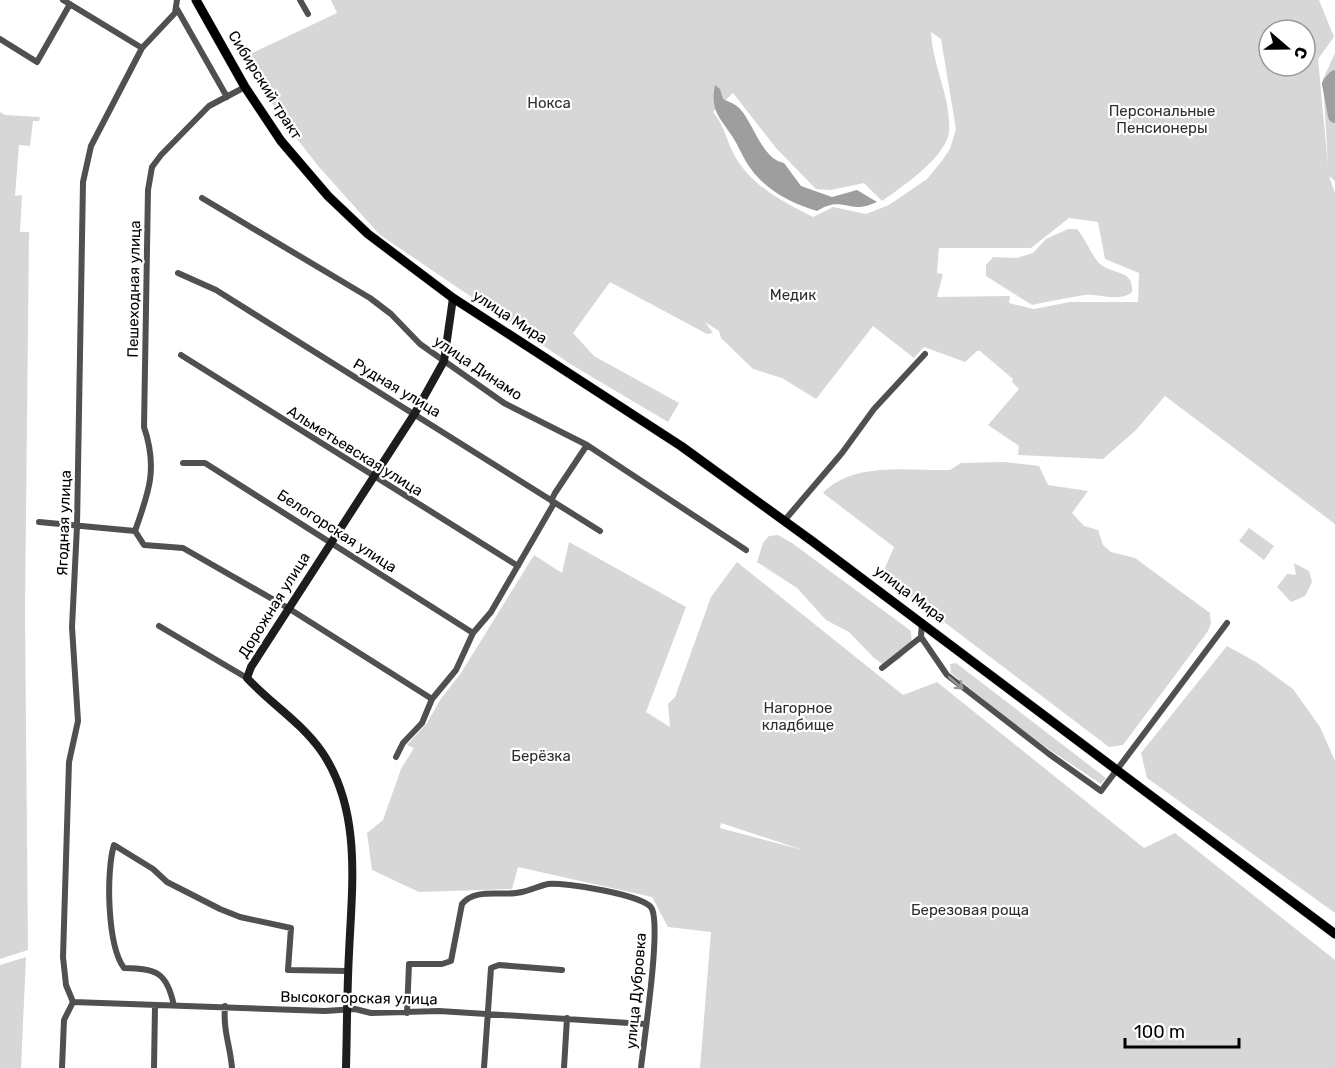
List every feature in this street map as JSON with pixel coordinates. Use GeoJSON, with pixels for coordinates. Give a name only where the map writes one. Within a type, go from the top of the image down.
{"type":"FeatureCollection","features":[{"type":"Feature","properties":{"kind":"main road","name":"Сибирский тракт"},"geometry":{"type":"LineString","coordinates":[[196,0],[245,87],[281,141],[328,196],[368,234],[453,298]]}},
{"type":"Feature","properties":{"kind":"main road","name":"улица Мира"},"geometry":{"type":"LineString","coordinates":[[453,298],[681,446],[922,621],[1335,934]]}},
{"type":"Feature","properties":{"kind":"street"},"geometry":{"type":"LineString","coordinates":[[177,0],[177,9],[227,97]]}},
{"type":"Feature","properties":{"kind":"street"},"geometry":{"type":"LineString","coordinates":[[300,0],[308,14]]}},
{"type":"Feature","properties":{"kind":"street"},"geometry":{"type":"LineString","coordinates":[[0,39],[37,62],[67,2],[142,48]]}},
{"type":"Feature","properties":{"kind":"street","name":"Ягодная улица"},"geometry":{"type":"LineString","coordinates":[[73,1002],[66,985],[63,957],[69,762],[78,722],[72,627],[77,526],[83,182],[91,146],[142,48],[177,9]]}},
{"type":"Feature","properties":{"kind":"street","name":"Пешеходная улица"},"geometry":{"type":"LineString","coordinates":[[135,531],[148,496],[153,452],[144,427],[148,190],[152,167],[209,106],[245,87]]}},
{"type":"Feature","properties":{"kind":"street","name":"улица Динамо"},"geometry":{"type":"LineString","coordinates":[[202,198],[370,298],[391,314],[420,344],[504,403],[587,445],[746,550]]}},
{"type":"Feature","properties":{"kind":"street","name":"Рудная улица"},"geometry":{"type":"LineString","coordinates":[[178,273],[216,290],[600,531]]}},
{"type":"Feature","properties":{"kind":"street","name":"Дорожная улица"},"geometry":{"type":"LineString","coordinates":[[346,1068],[351,838],[344,801],[322,753],[296,721],[247,678],[371,476],[415,413],[444,361],[453,298]]}},
{"type":"Feature","properties":{"kind":"street"},"geometry":{"type":"LineString","coordinates":[[784,521],[842,453],[874,408],[925,354]]}},
{"type":"Feature","properties":{"kind":"street","name":"Альметьевская улица"},"geometry":{"type":"LineString","coordinates":[[181,355],[518,566]]}},
{"type":"Feature","properties":{"kind":"street"},"geometry":{"type":"LineString","coordinates":[[396,757],[403,743],[422,723],[432,699],[456,670],[473,633],[490,612],[518,566],[554,505],[552,499],[587,445]]}},
{"type":"Feature","properties":{"kind":"street","name":"Белогорская улица"},"geometry":{"type":"LineString","coordinates":[[183,463],[205,463],[473,633]]}},
{"type":"Feature","properties":{"kind":"street"},"geometry":{"type":"LineString","coordinates":[[39,522],[135,531],[144,545],[183,548],[288,609],[432,699]]}},
{"type":"Feature","properties":{"kind":"street"},"geometry":{"type":"LineString","coordinates":[[922,621],[921,637],[947,675],[1101,791],[1227,623]]}},
{"type":"Feature","properties":{"kind":"street"},"geometry":{"type":"LineString","coordinates":[[159,626],[247,678]]}},
{"type":"Feature","properties":{"kind":"street"},"geometry":{"type":"LineString","coordinates":[[882,668],[921,637]]}},
{"type":"Feature","properties":{"kind":"street"},"geometry":{"type":"LineString","coordinates":[[174,1006],[171,989],[165,978],[143,969],[124,968],[116,958],[111,911],[110,860],[114,845],[153,869],[167,882],[220,909],[240,917],[291,928],[288,970],[348,971]]}},
{"type":"Feature","properties":{"kind":"street","name":"улица Дубровка"},"geometry":{"type":"LineString","coordinates":[[407,1013],[409,964],[442,964],[451,961],[462,904],[466,898],[480,894],[521,893],[549,884],[627,896],[646,902],[652,908],[654,946],[641,1068]]}},
{"type":"Feature","properties":{"kind":"street"},"geometry":{"type":"LineString","coordinates":[[484,1068],[491,968],[499,965],[562,970]]}},
{"type":"Feature","properties":{"kind":"street"},"geometry":{"type":"LineString","coordinates":[[62,1068],[64,1020],[73,1002]]}},
{"type":"Feature","properties":{"kind":"street","name":"Высокогорская улица"},"geometry":{"type":"LineString","coordinates":[[73,1002],[407,1013],[439,1011],[488,1016],[567,1018],[645,1024]]}},
{"type":"Feature","properties":{"kind":"street"},"geometry":{"type":"LineString","coordinates":[[154,1068],[155,1006]]}},
{"type":"Feature","properties":{"kind":"street"},"geometry":{"type":"LineString","coordinates":[[225,1006],[224,1034],[229,1044],[232,1068]]}},
{"type":"Feature","properties":{"kind":"street"},"geometry":{"type":"LineString","coordinates":[[564,1068],[567,1018]]}},
{"type":"Feature","properties":{"kind":"green space"},"geometry":{"type":"Polygon","coordinates":[[[331,0],[1319,0],[1334,37],[1318,59],[1328,166],[1323,79],[1335,53],[1335,181],[1329,176],[1335,193],[1335,524],[1165,396],[1136,430],[1103,459],[1018,455],[1019,446],[988,425],[1019,389],[1012,382],[1013,379],[980,351],[965,362],[924,347],[914,358],[873,326],[816,399],[782,378],[753,369],[721,338],[719,331],[705,322],[713,333],[707,334],[610,282],[573,333],[594,356],[679,403],[668,422],[572,365],[380,235],[319,167],[283,121],[244,57],[337,13],[331,0]],[[931,32],[935,59],[947,104],[949,134],[944,146],[929,164],[882,201],[864,183],[831,190],[816,189],[776,148],[733,93],[713,112],[743,168],[770,193],[813,217],[833,207],[866,214],[889,205],[927,179],[950,149],[956,129],[941,39],[931,32]],[[1069,218],[1031,248],[939,248],[937,273],[943,274],[937,297],[1010,296],[1009,303],[1034,309],[1070,302],[1138,302],[1139,273],[1105,259],[1098,222],[1069,218]]]}},
{"type":"Feature","properties":{"kind":"green space"},"geometry":{"type":"Polygon","coordinates":[[[0,112],[5,115],[40,117],[39,121],[33,121],[30,146],[19,145],[15,196],[22,195],[20,232],[29,232],[25,611],[28,950],[0,959],[0,112]]]}},
{"type":"Feature","properties":{"kind":"green space"},"geometry":{"type":"Polygon","coordinates":[[[1068,229],[1077,229],[1100,264],[1130,279],[1132,292],[1121,297],[1085,295],[1032,305],[986,276],[986,265],[993,257],[1017,258],[1033,253],[1046,239],[1068,229]]]}},
{"type":"Feature","properties":{"kind":"green space"},"geometry":{"type":"Polygon","coordinates":[[[1004,462],[1039,466],[1048,485],[1088,491],[1072,513],[1084,526],[1098,530],[1103,545],[1111,552],[1135,558],[1210,613],[1211,623],[1208,631],[1123,745],[1109,747],[882,575],[894,547],[823,493],[835,483],[866,472],[900,469],[950,470],[961,463],[1004,462]]]}},
{"type":"Feature","properties":{"kind":"green space"},"geometry":{"type":"Polygon","coordinates":[[[1249,528],[1274,546],[1264,560],[1239,541],[1249,528]]]}},
{"type":"Feature","properties":{"kind":"green space"},"geometry":{"type":"Polygon","coordinates":[[[778,535],[911,631],[912,645],[900,659],[885,666],[849,632],[826,620],[797,588],[757,562],[763,543],[769,536],[778,535]]]}},
{"type":"Feature","properties":{"kind":"green space"},"geometry":{"type":"Polygon","coordinates":[[[569,542],[686,607],[646,712],[670,727],[668,704],[675,697],[711,597],[737,562],[903,695],[937,682],[1144,848],[1175,833],[1335,960],[1335,1068],[700,1068],[711,932],[668,927],[652,897],[518,867],[512,889],[419,892],[372,870],[367,833],[383,820],[401,769],[414,748],[407,745],[427,723],[440,700],[461,673],[534,555],[562,573],[569,542]],[[721,823],[720,828],[803,850],[721,823]]]}},
{"type":"Feature","properties":{"kind":"green space"},"geometry":{"type":"Polygon","coordinates":[[[1294,563],[1309,571],[1312,582],[1305,596],[1291,602],[1277,587],[1287,574],[1296,575],[1294,563]]]}},
{"type":"Feature","properties":{"kind":"green space"},"geometry":{"type":"Polygon","coordinates":[[[1227,646],[1256,662],[1293,689],[1320,727],[1335,761],[1335,913],[1147,778],[1141,753],[1227,646]]]}},
{"type":"Feature","properties":{"kind":"green space"},"geometry":{"type":"Polygon","coordinates":[[[956,663],[1106,778],[1101,784],[1026,734],[951,673],[950,664],[956,663]]]}},
{"type":"Feature","properties":{"kind":"green space"},"geometry":{"type":"Polygon","coordinates":[[[26,957],[21,1068],[0,1068],[0,965],[26,957]]]}},
{"type":"Feature","properties":{"kind":"shaded area"},"geometry":{"type":"Polygon","coordinates":[[[715,85],[720,89],[723,99],[734,104],[745,115],[764,148],[776,160],[784,163],[801,186],[832,197],[857,190],[877,202],[859,207],[834,204],[817,211],[789,200],[772,190],[751,169],[720,118],[714,101],[715,85]]]}},
{"type":"Feature","properties":{"kind":"waterway","name":"Нокса"},"geometry":{"type":"LineString","coordinates":[[1335,77],[1329,84],[1335,116]]}},
{"type":"Feature","properties":{"kind":"park label","name":"Персональные Пенсионеры"},"geometry":{"type":"Point","coordinates":[1162,120]}},
{"type":"Feature","properties":{"kind":"park label","name":"Медик"},"geometry":{"type":"Point","coordinates":[793,295]}},
{"type":"Feature","properties":{"kind":"park label","name":"Нагорное кладбище"},"geometry":{"type":"Point","coordinates":[798,716]}},
{"type":"Feature","properties":{"kind":"park label","name":"Берёзка"},"geometry":{"type":"Point","coordinates":[541,756]}},
{"type":"Feature","properties":{"kind":"park label","name":"Березовая роща"},"geometry":{"type":"Point","coordinates":[970,910]}}]}
